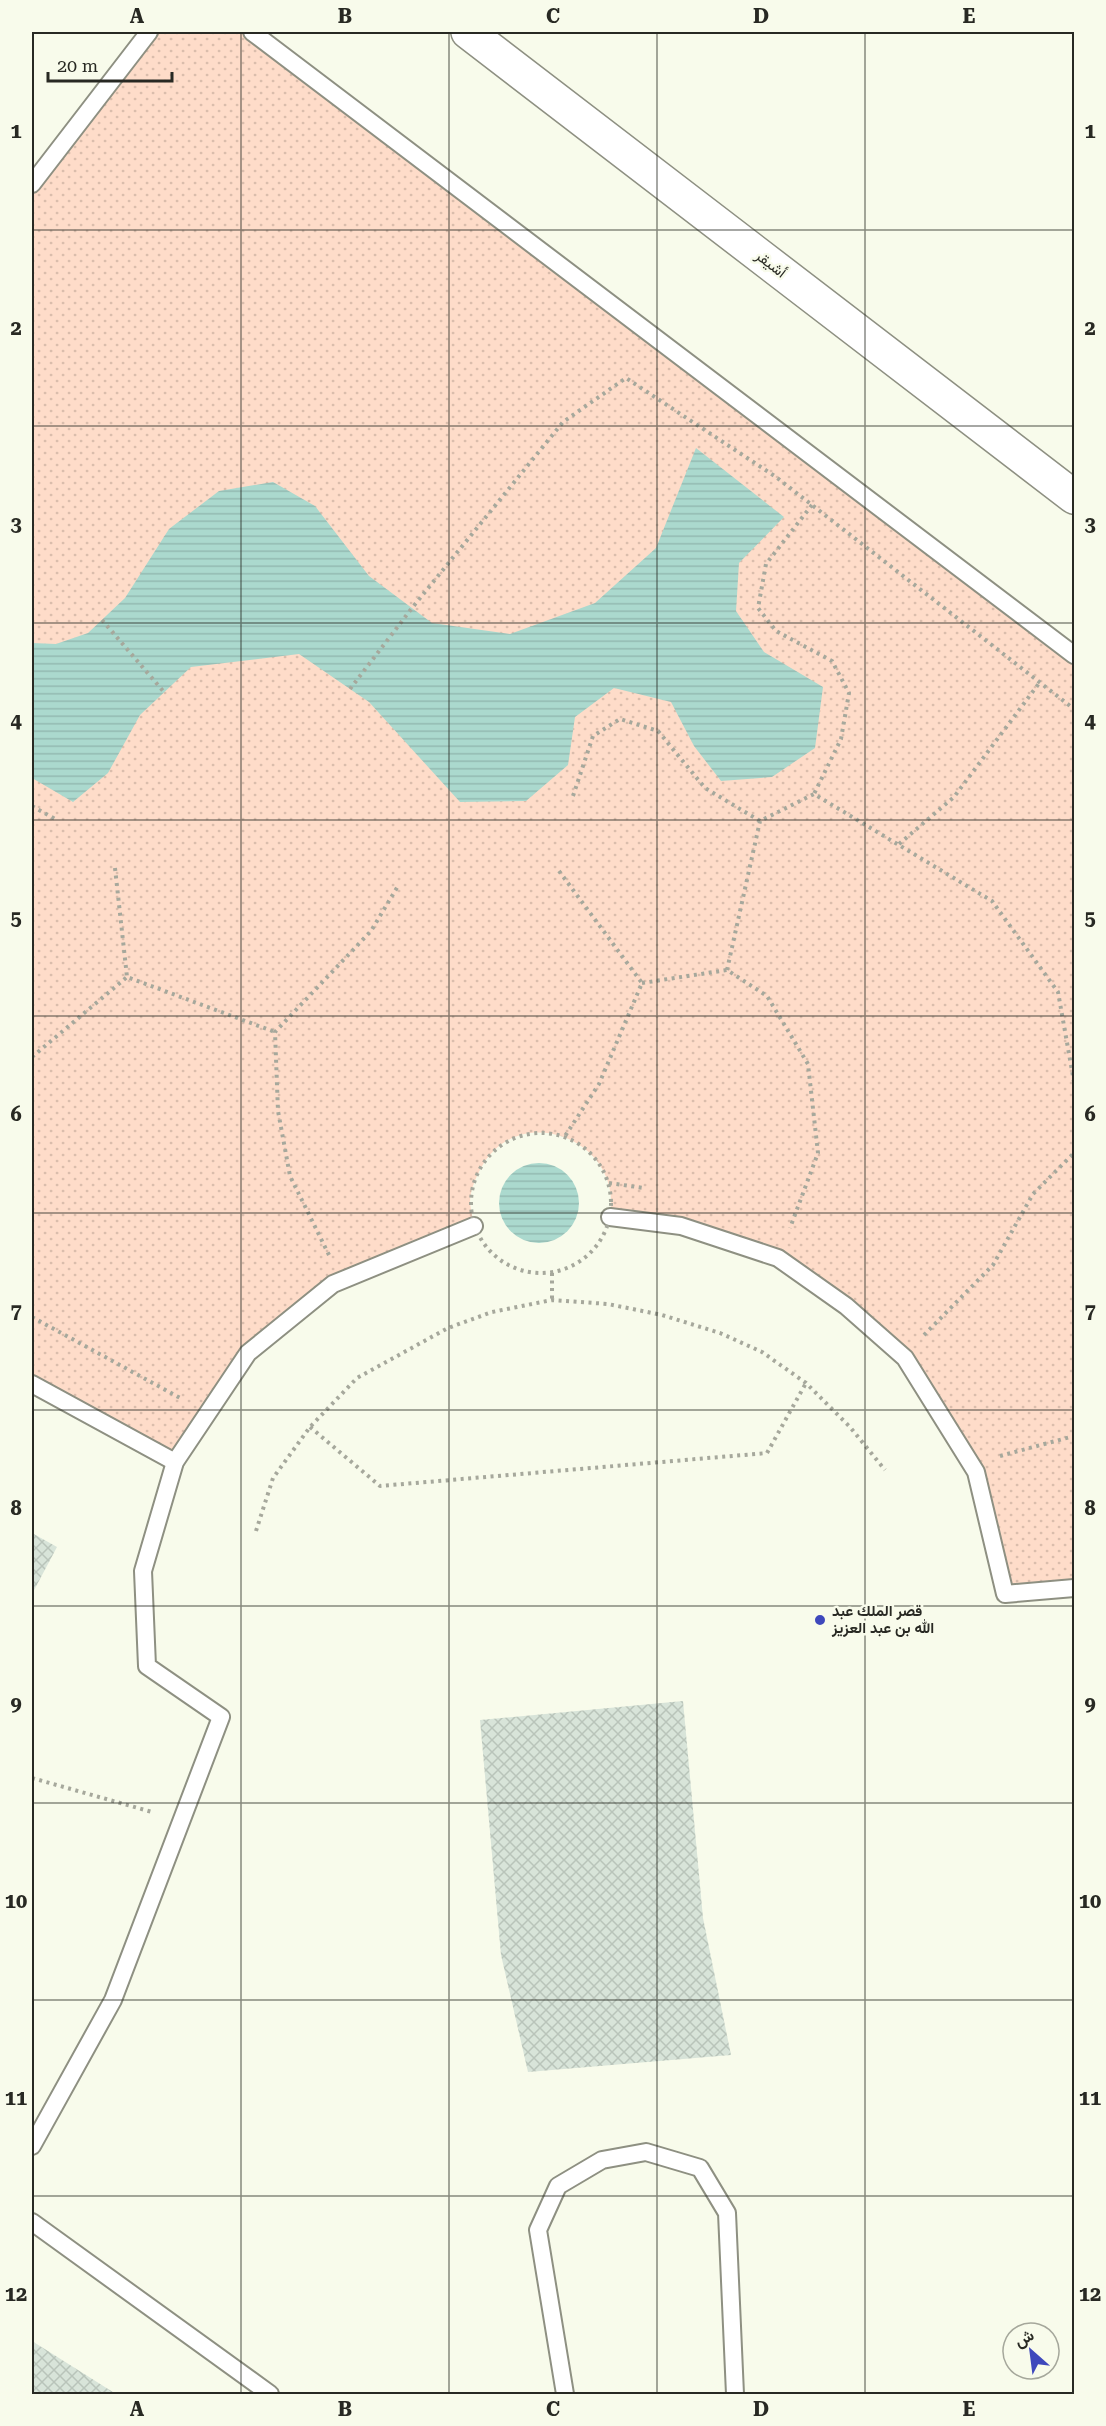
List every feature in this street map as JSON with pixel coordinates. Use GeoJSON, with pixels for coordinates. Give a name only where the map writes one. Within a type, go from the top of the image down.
{"type":"FeatureCollection","features":[{"type":"Feature","properties":{"kind":"street","name":"أشيقر"},"geometry":{"type":"LineString","coordinates":[[468,32],[1074,497]]}},
{"type":"Feature","properties":{"kind":"lane"},"geometry":{"type":"LineString","coordinates":[[32,184],[149,32]]}},
{"type":"Feature","properties":{"kind":"lane"},"geometry":{"type":"LineString","coordinates":[[252,32],[1074,655]]}},
{"type":"Feature","properties":{"kind":"lane"},"geometry":{"type":"LineString","coordinates":[[610,1217],[681,1226],[778,1258],[846,1306],[905,1358],[976,1472],[1005,1594],[1074,1588]]}},
{"type":"Feature","properties":{"kind":"lane"},"geometry":{"type":"LineString","coordinates":[[32,2146],[113,2000],[221,1717],[147,1666],[143,1571],[175,1462],[248,1353],[333,1284],[474,1226]]}},
{"type":"Feature","properties":{"kind":"lane"},"geometry":{"type":"LineString","coordinates":[[32,1384],[175,1462]]}},
{"type":"Feature","properties":{"kind":"lane"},"geometry":{"type":"LineString","coordinates":[[565,2394],[538,2230],[558,2186],[602,2160],[646,2152],[700,2168],[726,2213],[735,2394]]}},
{"type":"Feature","properties":{"kind":"lane"},"geometry":{"type":"LineString","coordinates":[[32,2222],[270,2394]]}},
{"type":"Feature","properties":{"kind":"path"},"geometry":{"type":"LineString","coordinates":[[350,689],[412,608],[563,422],[626,378],[776,477],[1074,708]]}},
{"type":"Feature","properties":{"kind":"path"},"geometry":{"type":"LineString","coordinates":[[760,820],[814,794],[841,739],[849,693],[832,661],[776,631],[758,609],[766,564],[812,505]]}},
{"type":"Feature","properties":{"kind":"path"},"geometry":{"type":"LineString","coordinates":[[102,620],[164,692]]}},
{"type":"Feature","properties":{"kind":"path"},"geometry":{"type":"LineString","coordinates":[[899,844],[954,797],[1040,682]]}},
{"type":"Feature","properties":{"kind":"path"},"geometry":{"type":"LineString","coordinates":[[573,796],[592,736],[620,719],[658,731],[705,788],[760,820]]}},
{"type":"Feature","properties":{"kind":"path"},"geometry":{"type":"LineString","coordinates":[[814,794],[992,901],[1058,992],[1074,1082]]}},
{"type":"Feature","properties":{"kind":"path"},"geometry":{"type":"LineString","coordinates":[[32,806],[55,819]]}},
{"type":"Feature","properties":{"kind":"path"},"geometry":{"type":"LineString","coordinates":[[727,970],[760,820]]}},
{"type":"Feature","properties":{"kind":"path"},"geometry":{"type":"LineString","coordinates":[[116,868],[127,977]]}},
{"type":"Feature","properties":{"kind":"path"},"geometry":{"type":"LineString","coordinates":[[559,871],[642,983]]}},
{"type":"Feature","properties":{"kind":"path"},"geometry":{"type":"LineString","coordinates":[[329,1255],[290,1176],[278,1110],[275,1032],[371,931],[398,886]]}},
{"type":"Feature","properties":{"kind":"path"},"geometry":{"type":"LineString","coordinates":[[642,983],[727,970],[767,996],[808,1064],[818,1152],[790,1228]]}},
{"type":"Feature","properties":{"kind":"path"},"geometry":{"type":"LineString","coordinates":[[127,977],[275,1032]]}},
{"type":"Feature","properties":{"kind":"path"},"geometry":{"type":"LineString","coordinates":[[32,1057],[127,977]]}},
{"type":"Feature","properties":{"kind":"path"},"geometry":{"type":"LineString","coordinates":[[565,1136],[599,1084],[642,983]]}},
{"type":"Feature","properties":{"kind":"path"},"geometry":{"type":"LineString","coordinates":[[543,1132],[565,1136],[585,1147],[600,1163],[609,1183],[612,1205],[608,1229],[595,1250],[575,1265],[552,1273],[527,1273],[504,1264],[486,1247],[474,1226],[470,1202],[474,1180],[485,1160],[501,1145],[521,1135],[543,1132]]}},
{"type":"Feature","properties":{"kind":"path"},"geometry":{"type":"LineString","coordinates":[[924,1336],[993,1265],[1033,1194],[1074,1154]]}},
{"type":"Feature","properties":{"kind":"path"},"geometry":{"type":"LineString","coordinates":[[459,1206],[470,1202]]}},
{"type":"Feature","properties":{"kind":"path"},"geometry":{"type":"LineString","coordinates":[[321,1262],[329,1255],[340,1251]]}},
{"type":"Feature","properties":{"kind":"path"},"geometry":{"type":"LineString","coordinates":[[552,1273],[552,1300]]}},
{"type":"Feature","properties":{"kind":"path"},"geometry":{"type":"LineString","coordinates":[[255,1532],[273,1478],[310,1427],[357,1378],[439,1332],[492,1312],[552,1300],[608,1304],[662,1315],[720,1333],[762,1352],[806,1383],[850,1427],[885,1470]]}},
{"type":"Feature","properties":{"kind":"path"},"geometry":{"type":"LineString","coordinates":[[32,1317],[183,1399],[189,1390]]}},
{"type":"Feature","properties":{"kind":"path"},"geometry":{"type":"LineString","coordinates":[[310,1427],[380,1486],[756,1454],[767,1453],[806,1383]]}},
{"type":"Feature","properties":{"kind":"path"},"geometry":{"type":"LineString","coordinates":[[999,1456],[1074,1436]]}},
{"type":"Feature","properties":{"kind":"path"},"geometry":{"type":"LineString","coordinates":[[32,1778],[152,1812]]}},
{"type":"Feature","properties":{"kind":"shaded area"},"geometry":{"type":"Polygon","coordinates":[[[149,32],[252,32],[1074,655],[1074,1588],[1005,1594],[976,1472],[905,1358],[778,1258],[610,1217],[610,1190],[601,1167],[585,1149],[565,1137],[542,1133],[519,1136],[498,1147],[481,1168],[473,1185],[470,1203],[474,1226],[333,1284],[248,1353],[175,1462],[32,1384],[32,184],[149,32]]]}},
{"type":"Feature","properties":{"kind":"water"},"geometry":{"type":"Polygon","coordinates":[[[696,448],[784,517],[739,563],[736,611],[764,652],[823,687],[815,748],[772,777],[721,781],[694,746],[671,702],[614,688],[575,717],[568,765],[526,801],[460,802],[369,702],[299,654],[191,667],[140,715],[108,773],[73,802],[32,778],[32,643],[56,644],[88,633],[125,598],[169,529],[219,491],[273,482],[315,506],[369,576],[432,623],[510,634],[595,603],[656,548],[696,448]]]}},
{"type":"Feature","properties":{"kind":"water"},"geometry":{"type":"Polygon","coordinates":[[[531,1163],[547,1163],[568,1174],[579,1195],[579,1211],[568,1232],[547,1243],[531,1243],[517,1237],[505,1225],[499,1211],[499,1195],[505,1181],[517,1169],[531,1163]]]}},
{"type":"Feature","properties":{"kind":"building"},"geometry":{"type":"Polygon","coordinates":[[[32,1533],[57,1547],[32,1594],[32,1533]]]}},
{"type":"Feature","properties":{"kind":"building"},"geometry":{"type":"Polygon","coordinates":[[[683,1701],[703,1918],[731,2055],[528,2072],[501,1955],[480,1720],[683,1701]]]}},
{"type":"Feature","properties":{"kind":"building"},"geometry":{"type":"Polygon","coordinates":[[[32,2341],[116,2394],[32,2394],[32,2341]]]}},
{"type":"Feature","properties":{"kind":"place","name":"قصر الملك عبد الله بن عبد العزيز"},"geometry":{"type":"Point","coordinates":[820,1620]}}]}
